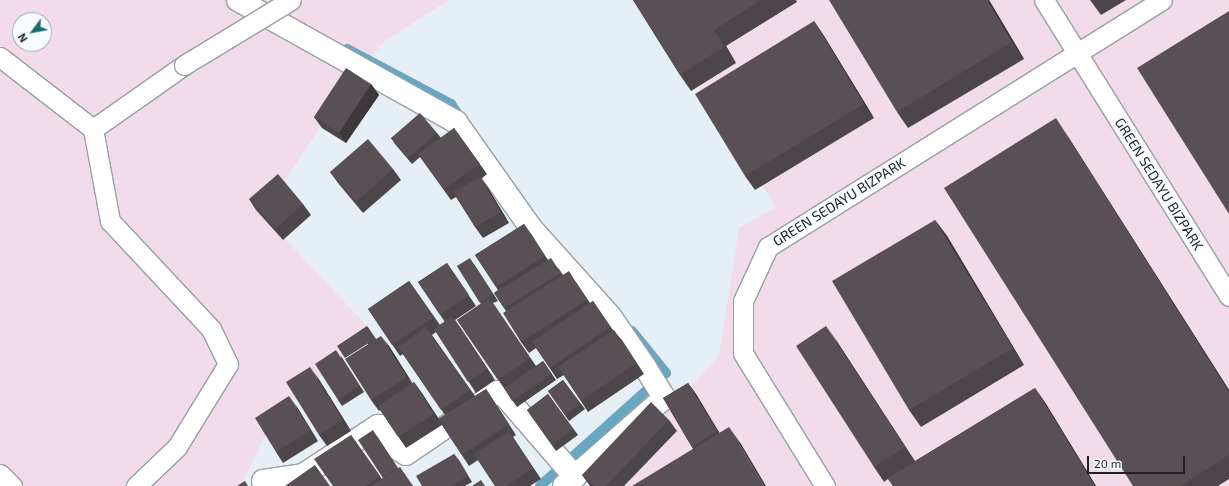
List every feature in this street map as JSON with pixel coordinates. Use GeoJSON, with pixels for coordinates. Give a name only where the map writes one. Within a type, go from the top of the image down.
{"type":"FeatureCollection","features":[{"type":"Feature","properties":{"kind":"street"},"geometry":{"type":"LineString","coordinates":[[238,0],[456,122],[531,228],[610,316],[650,377],[664,395],[664,398],[567,474],[505,396],[497,392],[406,454],[398,450],[382,426],[378,426],[303,475],[257,484]]}},
{"type":"Feature","properties":{"kind":"lane"},"geometry":{"type":"LineString","coordinates":[[93,129],[184,65],[291,0]]}},
{"type":"Feature","properties":{"kind":"lane","name":"GREEN SEDAYU BIZPARK"},"geometry":{"type":"LineString","coordinates":[[1044,0],[1229,296]]}},
{"type":"Feature","properties":{"kind":"lane","name":"GREEN SEDAYU BIZPARK"},"geometry":{"type":"LineString","coordinates":[[826,486],[743,353],[743,302],[768,247],[1076,52],[1162,0]]}},
{"type":"Feature","properties":{"kind":"lane"},"geometry":{"type":"LineString","coordinates":[[0,57],[93,129],[110,221],[211,329],[228,364],[177,447],[136,486]]}},
{"type":"Feature","properties":{"kind":"lane"},"geometry":{"type":"LineString","coordinates":[[0,474],[12,486]]}},
{"type":"Feature","properties":{"kind":"shaded area"},"geometry":{"type":"Polygon","coordinates":[[[0,0],[449,0],[385,41],[358,71],[262,215],[372,331],[273,419],[241,486],[0,486],[0,0]]]}},
{"type":"Feature","properties":{"kind":"shaded area"},"geometry":{"type":"Polygon","coordinates":[[[642,0],[1229,0],[1229,486],[605,486],[603,482],[719,356],[739,228],[776,207],[642,0]]]}},
{"type":"Feature","properties":{"kind":"building"},"geometry":{"type":"Polygon","coordinates":[[[633,0],[761,0],[714,30],[725,46],[680,75],[633,0]]]}},
{"type":"Feature","properties":{"kind":"building"},"geometry":{"type":"Polygon","coordinates":[[[829,0],[987,0],[1012,42],[897,112],[829,0]]]}},
{"type":"Feature","properties":{"kind":"building"},"geometry":{"type":"Polygon","coordinates":[[[1229,11],[1229,214],[1137,68],[1229,11]]]}},
{"type":"Feature","properties":{"kind":"building"},"geometry":{"type":"Polygon","coordinates":[[[814,21],[864,104],[745,176],[695,94],[814,21]]]}},
{"type":"Feature","properties":{"kind":"building"},"geometry":{"type":"Polygon","coordinates":[[[346,68],[371,84],[339,133],[314,117],[346,68]]]}},
{"type":"Feature","properties":{"kind":"building"},"geometry":{"type":"Polygon","coordinates":[[[420,113],[437,133],[408,158],[391,138],[420,113]]]}},
{"type":"Feature","properties":{"kind":"building"},"geometry":{"type":"Polygon","coordinates":[[[1056,118],[1229,392],[1229,455],[1181,486],[1133,486],[944,188],[1056,118]]]}},
{"type":"Feature","properties":{"kind":"building"},"geometry":{"type":"Polygon","coordinates":[[[454,128],[480,164],[444,189],[418,154],[454,128]]]}},
{"type":"Feature","properties":{"kind":"building"},"geometry":{"type":"Polygon","coordinates":[[[368,139],[393,169],[356,202],[330,172],[368,139]]]}},
{"type":"Feature","properties":{"kind":"building"},"geometry":{"type":"Polygon","coordinates":[[[278,174],[303,204],[275,229],[249,199],[278,174]]]}},
{"type":"Feature","properties":{"kind":"building"},"geometry":{"type":"Polygon","coordinates":[[[480,177],[501,212],[475,227],[454,192],[480,177]]]}},
{"type":"Feature","properties":{"kind":"building"},"geometry":{"type":"Polygon","coordinates":[[[935,220],[1013,348],[909,410],[832,281],[935,220]]]}},
{"type":"Feature","properties":{"kind":"building"},"geometry":{"type":"Polygon","coordinates":[[[524,224],[545,256],[496,287],[475,255],[524,224]]]}},
{"type":"Feature","properties":{"kind":"building"},"geometry":{"type":"Polygon","coordinates":[[[470,258],[493,295],[480,303],[457,266],[470,258]]]}},
{"type":"Feature","properties":{"kind":"building"},"geometry":{"type":"Polygon","coordinates":[[[551,258],[561,273],[504,308],[494,293],[551,258]]]}},
{"type":"Feature","properties":{"kind":"building"},"geometry":{"type":"Polygon","coordinates":[[[447,263],[469,295],[440,315],[418,282],[447,263]]]}},
{"type":"Feature","properties":{"kind":"building"},"geometry":{"type":"Polygon","coordinates":[[[569,271],[587,300],[521,342],[503,313],[569,271]]]}},
{"type":"Feature","properties":{"kind":"building"},"geometry":{"type":"Polygon","coordinates":[[[409,281],[434,317],[392,345],[368,309],[409,281]]]}},
{"type":"Feature","properties":{"kind":"building"},"geometry":{"type":"Polygon","coordinates":[[[489,298],[530,358],[498,380],[457,320],[489,298]]]}},
{"type":"Feature","properties":{"kind":"building"},"geometry":{"type":"Polygon","coordinates":[[[593,301],[610,327],[550,368],[532,342],[593,301]]]}},
{"type":"Feature","properties":{"kind":"building"},"geometry":{"type":"Polygon","coordinates":[[[452,316],[487,369],[468,382],[434,329],[452,316]]]}},
{"type":"Feature","properties":{"kind":"building"},"geometry":{"type":"Polygon","coordinates":[[[367,326],[375,339],[345,358],[337,346],[367,326]]]}},
{"type":"Feature","properties":{"kind":"building"},"geometry":{"type":"Polygon","coordinates":[[[826,326],[905,447],[874,467],[796,346],[826,326]]]}},
{"type":"Feature","properties":{"kind":"building"},"geometry":{"type":"Polygon","coordinates":[[[426,327],[470,390],[441,410],[398,347],[426,327]]]}},
{"type":"Feature","properties":{"kind":"building"},"geometry":{"type":"Polygon","coordinates":[[[614,330],[636,363],[581,401],[558,367],[614,330]]]}},
{"type":"Feature","properties":{"kind":"building"},"geometry":{"type":"Polygon","coordinates":[[[381,336],[407,377],[371,400],[345,359],[381,336]]]}},
{"type":"Feature","properties":{"kind":"building"},"geometry":{"type":"Polygon","coordinates":[[[336,350],[359,386],[338,400],[315,364],[336,350]]]}},
{"type":"Feature","properties":{"kind":"building"},"geometry":{"type":"Polygon","coordinates":[[[543,361],[552,374],[512,401],[504,388],[543,361]]]}},
{"type":"Feature","properties":{"kind":"building"},"geometry":{"type":"Polygon","coordinates":[[[310,367],[343,420],[319,435],[286,382],[310,367]]]}},
{"type":"Feature","properties":{"kind":"building"},"geometry":{"type":"Polygon","coordinates":[[[563,380],[580,404],[565,415],[548,391],[563,380]]]}},
{"type":"Feature","properties":{"kind":"building"},"geometry":{"type":"Polygon","coordinates":[[[414,382],[434,414],[398,437],[378,406],[414,382]]]}},
{"type":"Feature","properties":{"kind":"building"},"geometry":{"type":"Polygon","coordinates":[[[688,383],[717,431],[692,447],[663,398],[688,383]]]}},
{"type":"Feature","properties":{"kind":"building"},"geometry":{"type":"Polygon","coordinates":[[[1035,388],[1095,486],[893,486],[888,478],[1035,388]]]}},
{"type":"Feature","properties":{"kind":"building"},"geometry":{"type":"Polygon","coordinates":[[[486,389],[509,424],[462,455],[438,419],[486,389]]]}},
{"type":"Feature","properties":{"kind":"building"},"geometry":{"type":"Polygon","coordinates":[[[548,394],[573,429],[552,445],[527,410],[548,394]]]}},
{"type":"Feature","properties":{"kind":"building"},"geometry":{"type":"Polygon","coordinates":[[[289,396],[311,430],[276,452],[255,418],[289,396]]]}},
{"type":"Feature","properties":{"kind":"building"},"geometry":{"type":"Polygon","coordinates":[[[651,402],[669,420],[606,486],[594,486],[582,475],[651,402]]]}},
{"type":"Feature","properties":{"kind":"building"},"geometry":{"type":"Polygon","coordinates":[[[729,427],[764,486],[632,486],[729,427]]]}},
{"type":"Feature","properties":{"kind":"building"},"geometry":{"type":"Polygon","coordinates":[[[373,430],[397,468],[383,478],[358,440],[373,430]]]}},
{"type":"Feature","properties":{"kind":"building"},"geometry":{"type":"Polygon","coordinates":[[[509,431],[533,468],[506,486],[495,486],[474,454],[509,431]]]}},
{"type":"Feature","properties":{"kind":"building"},"geometry":{"type":"Polygon","coordinates":[[[351,435],[380,476],[366,486],[333,486],[314,459],[351,435]]]}},
{"type":"Feature","properties":{"kind":"building"},"geometry":{"type":"Polygon","coordinates":[[[454,454],[468,476],[451,486],[422,486],[416,476],[454,454]]]}},
{"type":"Feature","properties":{"kind":"building"},"geometry":{"type":"Polygon","coordinates":[[[315,465],[330,486],[285,486],[315,465]]]}},
{"type":"Feature","properties":{"kind":"building"},"geometry":{"type":"Polygon","coordinates":[[[400,467],[413,486],[371,486],[400,467]]]}},
{"type":"Feature","properties":{"kind":"building"},"geometry":{"type":"Polygon","coordinates":[[[481,480],[485,486],[472,486],[481,480]]]}},
{"type":"Feature","properties":{"kind":"building"},"geometry":{"type":"Polygon","coordinates":[[[245,481],[248,486],[237,486],[245,481]]]}},
{"type":"Feature","properties":{"kind":"waterway"},"geometry":{"type":"LineString","coordinates":[[347,49],[451,104],[461,119]]}},
{"type":"Feature","properties":{"kind":"waterway"},"geometry":{"type":"LineString","coordinates":[[540,486],[666,373],[632,331]]}}]}
